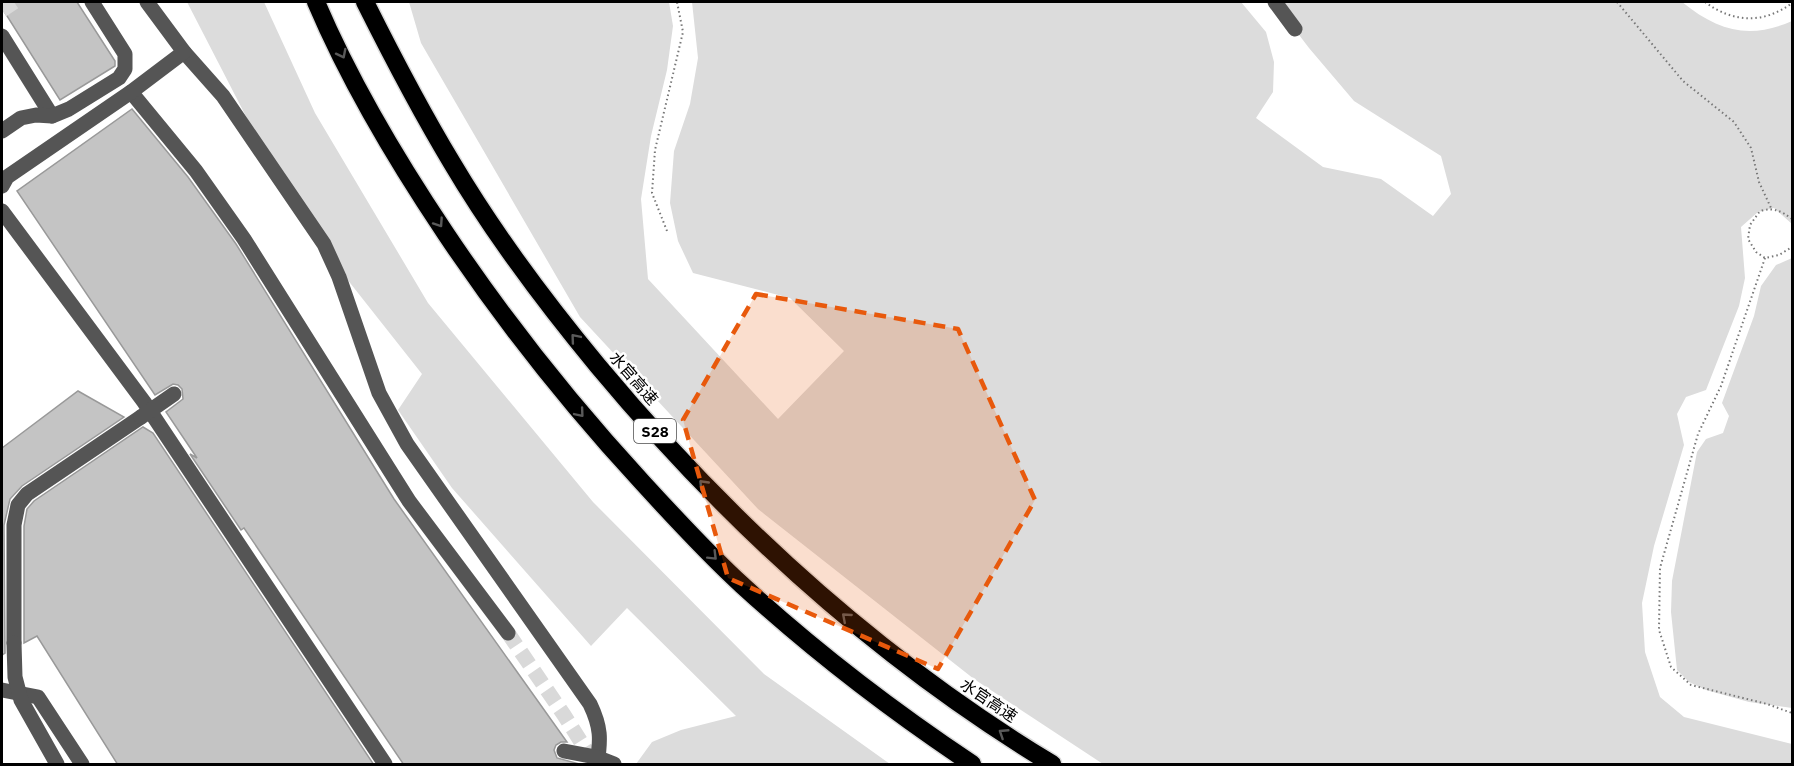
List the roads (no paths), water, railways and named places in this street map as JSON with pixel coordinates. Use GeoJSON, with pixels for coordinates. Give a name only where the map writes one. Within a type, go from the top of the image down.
{"type":"FeatureCollection","features":[{"type":"Feature","properties":{"kind":"highway","name":"S28"},"geometry":{"type":"LineString","coordinates":[[316,2],[364,99],[416,188],[472,273],[531,354],[594,430],[741,584],[829,660],[926,734],[972,765]]}},
{"type":"Feature","properties":{"kind":"highway","name":"水官高速"},"geometry":{"type":"LineString","coordinates":[[365,2],[404,78],[459,174],[508,249],[568,329],[627,401],[699,480],[770,552],[855,625],[951,699],[1052,765]]}},
{"type":"Feature","properties":{"kind":"lane"},"geometry":{"type":"LineString","coordinates":[[2,131],[21,118],[36,115],[52,116],[69,109],[119,78],[125,69],[125,54],[92,2]]}},
{"type":"Feature","properties":{"kind":"lane"},"geometry":{"type":"LineString","coordinates":[[147,2],[184,52],[224,96],[324,244],[339,277],[379,393],[407,444],[590,704],[599,723],[601,743],[597,765]]}},
{"type":"Feature","properties":{"kind":"lane"},"geometry":{"type":"LineString","coordinates":[[1275,2],[1295,29]]}},
{"type":"Feature","properties":{"kind":"lane"},"geometry":{"type":"LineString","coordinates":[[2,36],[52,116]]}},
{"type":"Feature","properties":{"kind":"lane"},"geometry":{"type":"LineString","coordinates":[[2,186],[7,177],[131,92],[184,52]]}},
{"type":"Feature","properties":{"kind":"lane"},"geometry":{"type":"LineString","coordinates":[[131,92],[196,171],[244,239],[409,501],[508,633]]}},
{"type":"Feature","properties":{"kind":"lane"},"geometry":{"type":"LineString","coordinates":[[2,211],[144,402],[385,765]]}},
{"type":"Feature","properties":{"kind":"lane"},"geometry":{"type":"LineString","coordinates":[[57,765],[21,700],[15,677],[14,525],[18,505],[27,494],[178,392]]}},
{"type":"Feature","properties":{"kind":"lane"},"geometry":{"type":"LineString","coordinates":[[2,690],[38,697],[82,765]]}},
{"type":"Feature","properties":{"kind":"lane"},"geometry":{"type":"LineString","coordinates":[[564,751],[596,757],[614,765]]}},
{"type":"Feature","properties":{"kind":"tunnel"},"geometry":{"type":"LineString","coordinates":[[2,10],[14,2]]}},
{"type":"Feature","properties":{"kind":"tunnel"},"geometry":{"type":"LineString","coordinates":[[508,633],[595,764]]}}]}
